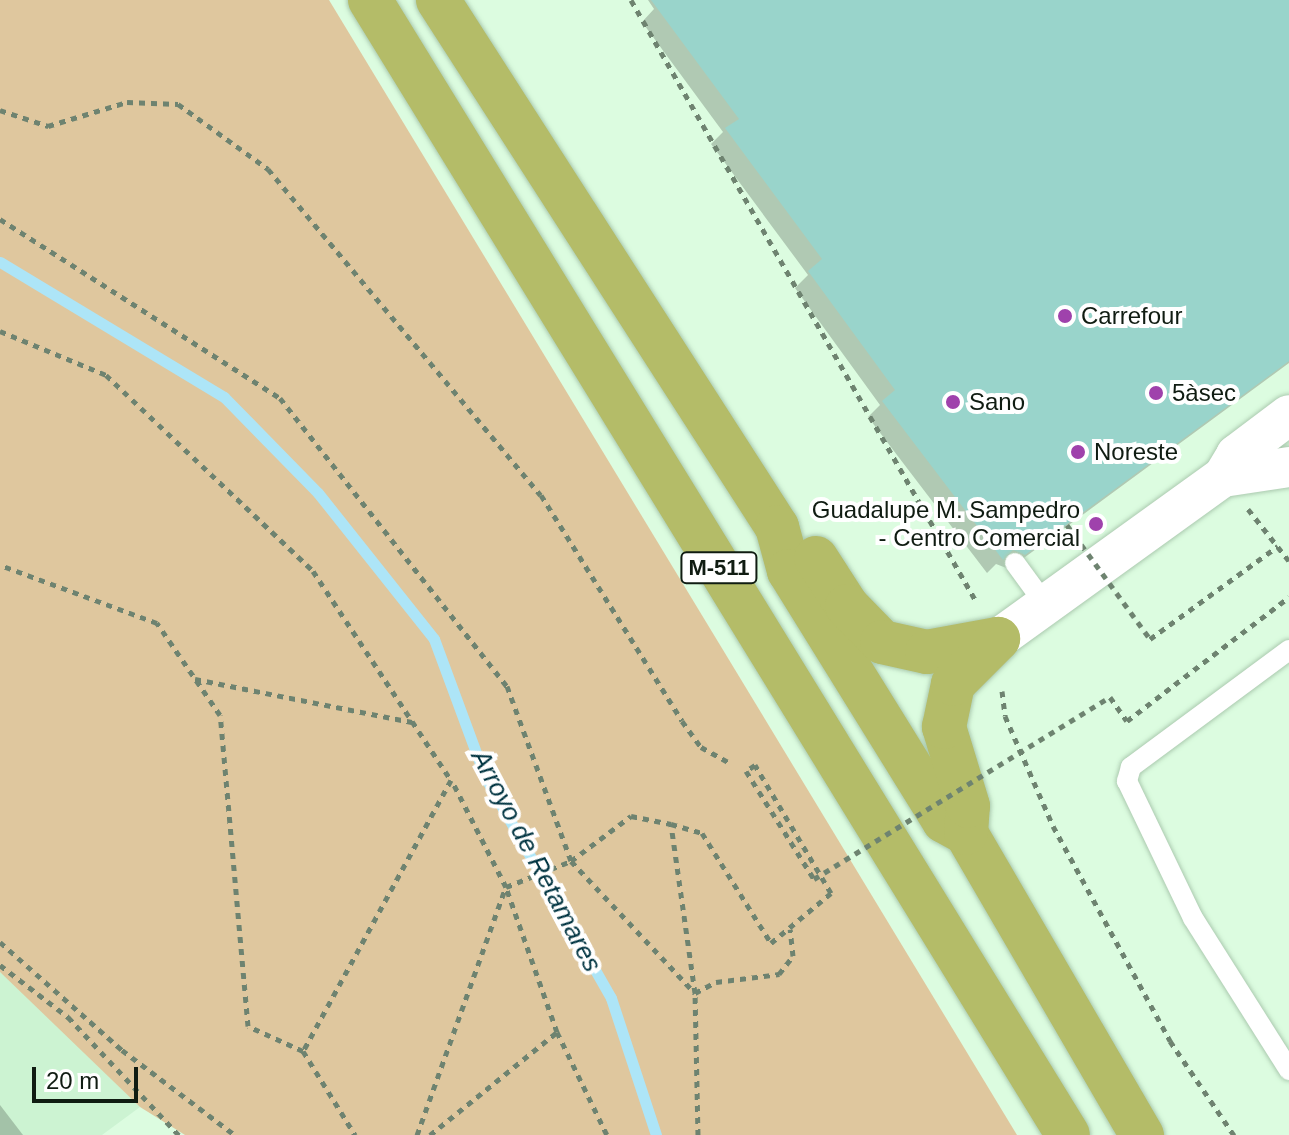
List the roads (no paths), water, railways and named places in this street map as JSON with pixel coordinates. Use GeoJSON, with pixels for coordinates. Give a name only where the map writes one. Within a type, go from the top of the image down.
{"type":"FeatureCollection","features":[{"type":"Feature","properties":{"kind":"highway","name":"M-511"},"geometry":{"type":"LineString","coordinates":[[370,0],[1068,1135]]}},
{"type":"Feature","properties":{"kind":"highway","name":"M-511"},"geometry":{"type":"LineString","coordinates":[[438,0],[777,527],[797,584],[944,821],[966,833],[1142,1135]]}},
{"type":"Feature","properties":{"kind":"highway"},"geometry":{"type":"LineString","coordinates":[[777,527],[813,553],[847,606],[882,642],[927,652],[998,639]]}},
{"type":"Feature","properties":{"kind":"highway"},"geometry":{"type":"LineString","coordinates":[[966,833],[968,806],[944,727],[953,684],[998,639]]}},
{"type":"Feature","properties":{"kind":"street"},"geometry":{"type":"LineString","coordinates":[[998,639],[1223,477],[1236,455],[1289,415]]}},
{"type":"Feature","properties":{"kind":"street"},"geometry":{"type":"LineString","coordinates":[[1223,477],[1289,467]]}},
{"type":"Feature","properties":{"kind":"lane"},"geometry":{"type":"LineString","coordinates":[[1015,563],[1045,604]]}},
{"type":"Feature","properties":{"kind":"lane"},"geometry":{"type":"LineString","coordinates":[[1289,650],[1131,767],[1127,781],[1193,918],[1289,1070]]}},
{"type":"Feature","properties":{"kind":"waterway","name":"Arroyo de Retamares"},"geometry":{"type":"LineString","coordinates":[[0,262],[224,397],[318,493],[434,639],[485,777],[611,998],[656,1135]]}},
{"type":"Feature","properties":{"kind":"place","name":"Carrefour"},"geometry":{"type":"Point","coordinates":[1065,316]}},
{"type":"Feature","properties":{"kind":"place","name":"5àsec"},"geometry":{"type":"Point","coordinates":[1156,393]}},
{"type":"Feature","properties":{"kind":"place","name":"Sano"},"geometry":{"type":"Point","coordinates":[953,402]}},
{"type":"Feature","properties":{"kind":"place","name":"Noreste"},"geometry":{"type":"Point","coordinates":[1078,452]}},
{"type":"Feature","properties":{"kind":"place","name":"Guadalupe M. Sampedro - Centro Comercial"},"geometry":{"type":"Point","coordinates":[1096,524]}}]}
